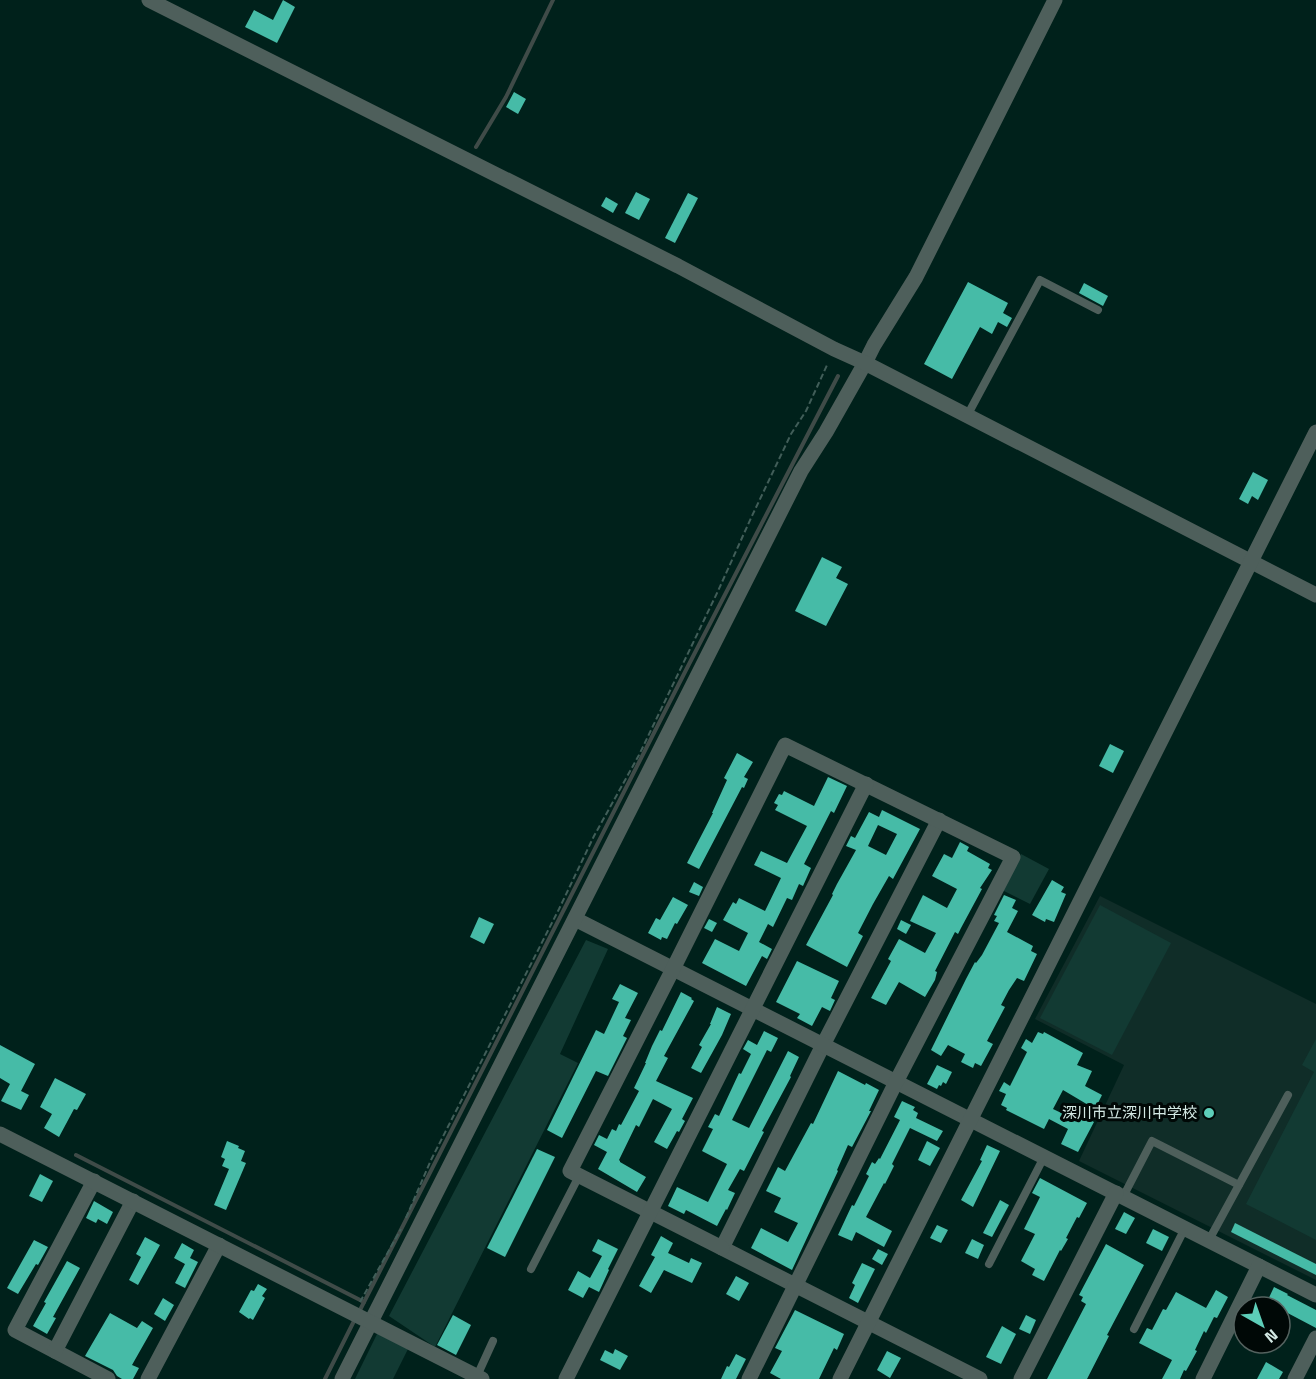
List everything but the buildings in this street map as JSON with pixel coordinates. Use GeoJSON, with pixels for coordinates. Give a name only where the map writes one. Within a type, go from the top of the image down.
{"type":"FeatureCollection","features":[{"type":"Feature","properties":{"kind":"street"},"geometry":{"type":"LineString","coordinates":[[149,0],[678,266],[834,349],[1316,595]]}},
{"type":"Feature","properties":{"kind":"street"},"geometry":{"type":"LineString","coordinates":[[342,1379],[801,471],[916,277],[1055,0]]}},
{"type":"Feature","properties":{"kind":"street"},"geometry":{"type":"LineString","coordinates":[[840,1379],[1316,432]]}},
{"type":"Feature","properties":{"kind":"street"},"geometry":{"type":"LineString","coordinates":[[749,1379],[795,1286],[896,1082],[1013,857],[785,745],[570,1171],[795,1286],[980,1379]]}},
{"type":"Feature","properties":{"kind":"street"},"geometry":{"type":"LineString","coordinates":[[566,1379],[866,784]]}},
{"type":"Feature","properties":{"kind":"street"},"geometry":{"type":"LineString","coordinates":[[723,1248],[939,820]]}},
{"type":"Feature","properties":{"kind":"street"},"geometry":{"type":"LineString","coordinates":[[575,919],[1316,1295]]}},
{"type":"Feature","properties":{"kind":"street"},"geometry":{"type":"LineString","coordinates":[[0,1134],[480,1378]]}},
{"type":"Feature","properties":{"kind":"street"},"geometry":{"type":"LineString","coordinates":[[94,1181],[15,1330],[108,1379]]}},
{"type":"Feature","properties":{"kind":"street"},"geometry":{"type":"LineString","coordinates":[[1021,1379],[1119,1195]]}},
{"type":"Feature","properties":{"kind":"street"},"geometry":{"type":"LineString","coordinates":[[55,1351],[133,1201]]}},
{"type":"Feature","properties":{"kind":"street"},"geometry":{"type":"LineString","coordinates":[[148,1379],[219,1245]]}},
{"type":"Feature","properties":{"kind":"street"},"geometry":{"type":"LineString","coordinates":[[1203,1379],[1259,1266]]}},
{"type":"Feature","properties":{"kind":"street"},"geometry":{"type":"LineString","coordinates":[[1295,1379],[1316,1338]]}},
{"type":"Feature","properties":{"kind":"lane"},"geometry":{"type":"LineString","coordinates":[[968,416],[1040,280],[1098,310]]}},
{"type":"Feature","properties":{"kind":"lane"},"geometry":{"type":"LineString","coordinates":[[1209,1240],[1288,1095]]}},
{"type":"Feature","properties":{"kind":"lane"},"geometry":{"type":"LineString","coordinates":[[1119,1195],[1152,1141],[1239,1185]]}},
{"type":"Feature","properties":{"kind":"lane"},"geometry":{"type":"LineString","coordinates":[[989,1264],[1044,1157]]}},
{"type":"Feature","properties":{"kind":"lane"},"geometry":{"type":"LineString","coordinates":[[531,1269],[579,1176]]}},
{"type":"Feature","properties":{"kind":"lane"},"geometry":{"type":"LineString","coordinates":[[1134,1329],[1185,1228]]}},
{"type":"Feature","properties":{"kind":"lane"},"geometry":{"type":"LineString","coordinates":[[480,1378],[493,1341]]}},
{"type":"Feature","properties":{"kind":"path"},"geometry":{"type":"LineString","coordinates":[[354,1313],[405,1221],[431,1160],[594,836],[639,755],[786,444],[806,411],[834,349]]}},
{"type":"Feature","properties":{"kind":"shaded area"},"geometry":{"type":"Polygon","coordinates":[[[1021,854],[1049,869],[1030,904],[1002,890],[1021,854]]]}},
{"type":"Feature","properties":{"kind":"shaded area","name":"深川市立深川中学校"},"geometry":{"type":"Polygon","coordinates":[[[1100,896],[1316,1004],[1316,1280],[1079,1161],[1124,1065],[1035,1019],[1100,896]]]}},
{"type":"Feature","properties":{"kind":"shaded area"},"geometry":{"type":"Polygon","coordinates":[[[1100,905],[1171,943],[1112,1055],[1040,1018],[1100,905]]]}},
{"type":"Feature","properties":{"kind":"shaded area"},"geometry":{"type":"Polygon","coordinates":[[[586,940],[608,949],[560,1054],[578,1063],[435,1347],[389,1316],[586,940]]]}},
{"type":"Feature","properties":{"kind":"shaded area"},"geometry":{"type":"Polygon","coordinates":[[[1316,1039],[1316,1240],[1246,1204],[1314,1072],[1302,1065],[1316,1039]]]}},
{"type":"Feature","properties":{"kind":"shaded area"},"geometry":{"type":"Polygon","coordinates":[[[379,1330],[410,1345],[393,1379],[355,1379],[379,1330]]]}},
{"type":"Feature","properties":{"kind":"waterway"},"geometry":{"type":"LineString","coordinates":[[476,147],[506,97],[553,0]]}},
{"type":"Feature","properties":{"kind":"waterway"},"geometry":{"type":"LineString","coordinates":[[359,1312],[838,376]]}},
{"type":"Feature","properties":{"kind":"waterway"},"geometry":{"type":"LineString","coordinates":[[76,1155],[364,1302]]}},
{"type":"Feature","properties":{"kind":"waterway"},"geometry":{"type":"LineString","coordinates":[[325,1379],[355,1319]]}},
{"type":"Feature","properties":{"kind":"place","name":"深川市立深川中学校"},"geometry":{"type":"Point","coordinates":[1209,1113]}}]}
